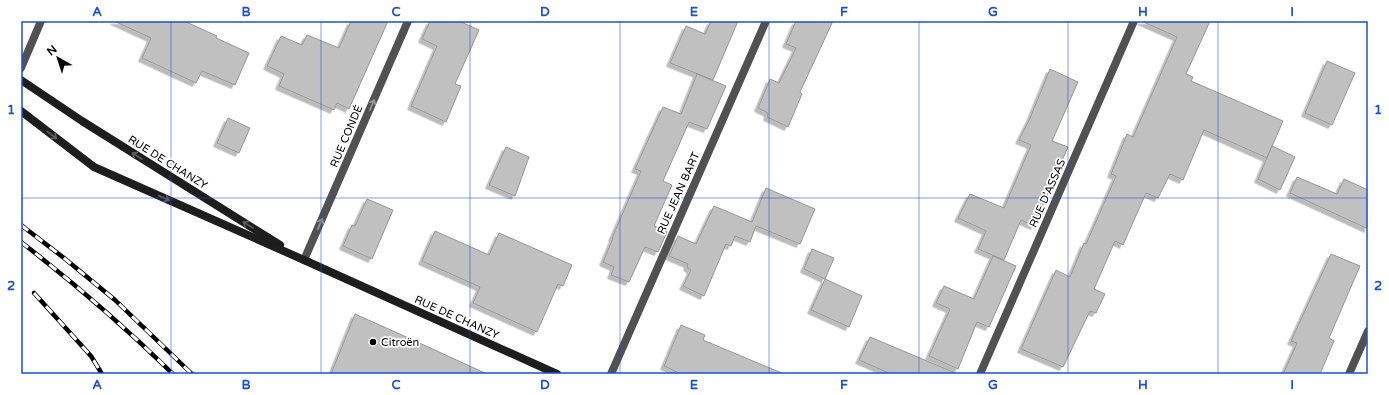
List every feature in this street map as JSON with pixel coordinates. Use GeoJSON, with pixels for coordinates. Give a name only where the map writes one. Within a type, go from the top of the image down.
{"type":"FeatureCollection","features":[{"type":"Feature","properties":{"kind":"main road","name":"RUE DE CHANZY"},"geometry":{"type":"LineString","coordinates":[[21,80],[82,121],[304,260]]}},
{"type":"Feature","properties":{"kind":"main road","name":"RUE DE CHANZY"},"geometry":{"type":"LineString","coordinates":[[21,111],[94,167],[557,374]]}},
{"type":"Feature","properties":{"kind":"street"},"geometry":{"type":"LineString","coordinates":[[21,68],[41,21]]}},
{"type":"Feature","properties":{"kind":"street","name":"RUE CONDÉ"},"geometry":{"type":"LineString","coordinates":[[304,260],[408,21]]}},
{"type":"Feature","properties":{"kind":"street","name":"RUE JEAN BART"},"geometry":{"type":"LineString","coordinates":[[611,374],[766,21]]}},
{"type":"Feature","properties":{"kind":"street","name":"RUE D'ASSAS"},"geometry":{"type":"LineString","coordinates":[[980,374],[1134,21]]}},
{"type":"Feature","properties":{"kind":"street"},"geometry":{"type":"LineString","coordinates":[[1350,374],[1368,331]]}},
{"type":"Feature","properties":{"kind":"building"},"geometry":{"type":"Polygon","coordinates":[[[114,21],[184,21],[249,53],[235,85],[202,71],[196,83],[142,58],[151,38],[114,21]]]}},
{"type":"Feature","properties":{"kind":"building"},"geometry":{"type":"Polygon","coordinates":[[[351,21],[388,21],[349,109],[337,103],[334,110],[279,86],[284,74],[267,66],[281,36],[302,45],[307,35],[339,48],[351,21]]]}},
{"type":"Feature","properties":{"kind":"building"},"geometry":{"type":"Polygon","coordinates":[[[430,21],[459,21],[479,30],[455,84],[461,86],[446,122],[411,106],[437,46],[422,39],[430,21]]]}},
{"type":"Feature","properties":{"kind":"building"},"geometry":{"type":"Polygon","coordinates":[[[711,21],[738,21],[713,80],[670,63],[686,26],[705,34],[711,21]]]}},
{"type":"Feature","properties":{"kind":"building"},"geometry":{"type":"Polygon","coordinates":[[[796,21],[833,21],[800,92],[802,94],[788,127],[767,117],[768,113],[758,108],[770,79],[779,83],[796,48],[786,44],[796,21]]]}},
{"type":"Feature","properties":{"kind":"building"},"geometry":{"type":"Polygon","coordinates":[[[1141,21],[1210,21],[1186,74],[1193,77],[1191,81],[1283,121],[1267,158],[1204,130],[1183,180],[1170,174],[1158,198],[1146,193],[1123,245],[1115,241],[1094,289],[1105,294],[1096,313],[1090,311],[1063,367],[1021,349],[1056,270],[1070,277],[1084,243],[1086,244],[1116,176],[1111,174],[1127,134],[1133,137],[1177,37],[1141,21]]]}},
{"type":"Feature","properties":{"kind":"building"},"geometry":{"type":"Polygon","coordinates":[[[1327,61],[1355,73],[1332,125],[1305,113],[1327,61]]]}},
{"type":"Feature","properties":{"kind":"building"},"geometry":{"type":"Polygon","coordinates":[[[1050,69],[1078,82],[1052,141],[1068,147],[1034,226],[1021,220],[1004,260],[978,249],[986,231],[958,218],[970,194],[1004,208],[1031,145],[1019,140],[1030,118],[1050,69]]]}},
{"type":"Feature","properties":{"kind":"building"},"geometry":{"type":"Polygon","coordinates":[[[697,74],[726,86],[707,129],[689,122],[663,181],[672,185],[654,226],[667,232],[658,252],[645,247],[629,282],[611,275],[614,267],[603,262],[641,171],[635,169],[663,107],[681,114],[697,74]]]}},
{"type":"Feature","properties":{"kind":"building"},"geometry":{"type":"Polygon","coordinates":[[[228,118],[250,128],[239,153],[217,143],[228,118]]]}},
{"type":"Feature","properties":{"kind":"building"},"geometry":{"type":"Polygon","coordinates":[[[1272,146],[1295,157],[1280,190],[1258,179],[1272,146]]]}},
{"type":"Feature","properties":{"kind":"building"},"geometry":{"type":"Polygon","coordinates":[[[506,147],[529,157],[515,196],[489,185],[506,147]]]}},
{"type":"Feature","properties":{"kind":"building"},"geometry":{"type":"Polygon","coordinates":[[[1297,177],[1337,194],[1344,179],[1368,190],[1368,229],[1290,193],[1297,177]]]}},
{"type":"Feature","properties":{"kind":"building"},"geometry":{"type":"Polygon","coordinates":[[[766,188],[815,209],[800,244],[756,226],[750,242],[735,236],[731,246],[726,244],[704,296],[683,286],[691,270],[687,267],[688,264],[669,256],[678,236],[696,244],[714,206],[752,222],[766,188]]]}},
{"type":"Feature","properties":{"kind":"building"},"geometry":{"type":"Polygon","coordinates":[[[367,199],[393,210],[372,259],[343,246],[352,225],[355,226],[367,199]]]}},
{"type":"Feature","properties":{"kind":"building"},"geometry":{"type":"Polygon","coordinates":[[[435,231],[489,255],[499,233],[572,265],[563,286],[558,284],[537,332],[473,303],[480,287],[422,261],[435,231]]]}},
{"type":"Feature","properties":{"kind":"building"},"geometry":{"type":"Polygon","coordinates":[[[812,249],[834,258],[825,279],[804,269],[812,249]]]}},
{"type":"Feature","properties":{"kind":"building"},"geometry":{"type":"Polygon","coordinates":[[[1331,254],[1360,266],[1329,338],[1334,341],[1320,374],[1283,374],[1297,343],[1291,341],[1331,254]]]}},
{"type":"Feature","properties":{"kind":"building"},"geometry":{"type":"Polygon","coordinates":[[[993,256],[1016,266],[989,327],[977,322],[958,369],[929,356],[950,309],[936,303],[944,286],[974,299],[993,256]]]}},
{"type":"Feature","properties":{"kind":"building"},"geometry":{"type":"Polygon","coordinates":[[[825,279],[862,296],[849,327],[811,310],[825,279]]]}},
{"type":"Feature","properties":{"kind":"building","name":"Citroën"},"geometry":{"type":"Polygon","coordinates":[[[355,314],[413,340],[487,374],[331,374],[355,314]]]}},
{"type":"Feature","properties":{"kind":"building"},"geometry":{"type":"Polygon","coordinates":[[[681,325],[705,335],[703,340],[784,374],[681,374],[664,366],[681,325]]]}},
{"type":"Feature","properties":{"kind":"building"},"geometry":{"type":"Polygon","coordinates":[[[870,337],[958,374],[891,374],[859,360],[870,337]]]}},
{"type":"Feature","properties":{"kind":"railway"},"geometry":{"type":"LineString","coordinates":[[21,225],[115,300],[192,374]]}},
{"type":"Feature","properties":{"kind":"railway"},"geometry":{"type":"LineString","coordinates":[[21,242],[99,306],[173,374]]}},
{"type":"Feature","properties":{"kind":"railway"},"geometry":{"type":"LineString","coordinates":[[34,293],[91,356],[102,374]]}},
{"type":"Feature","properties":{"kind":"place","name":"Citroën"},"geometry":{"type":"Point","coordinates":[373,342]}}]}
